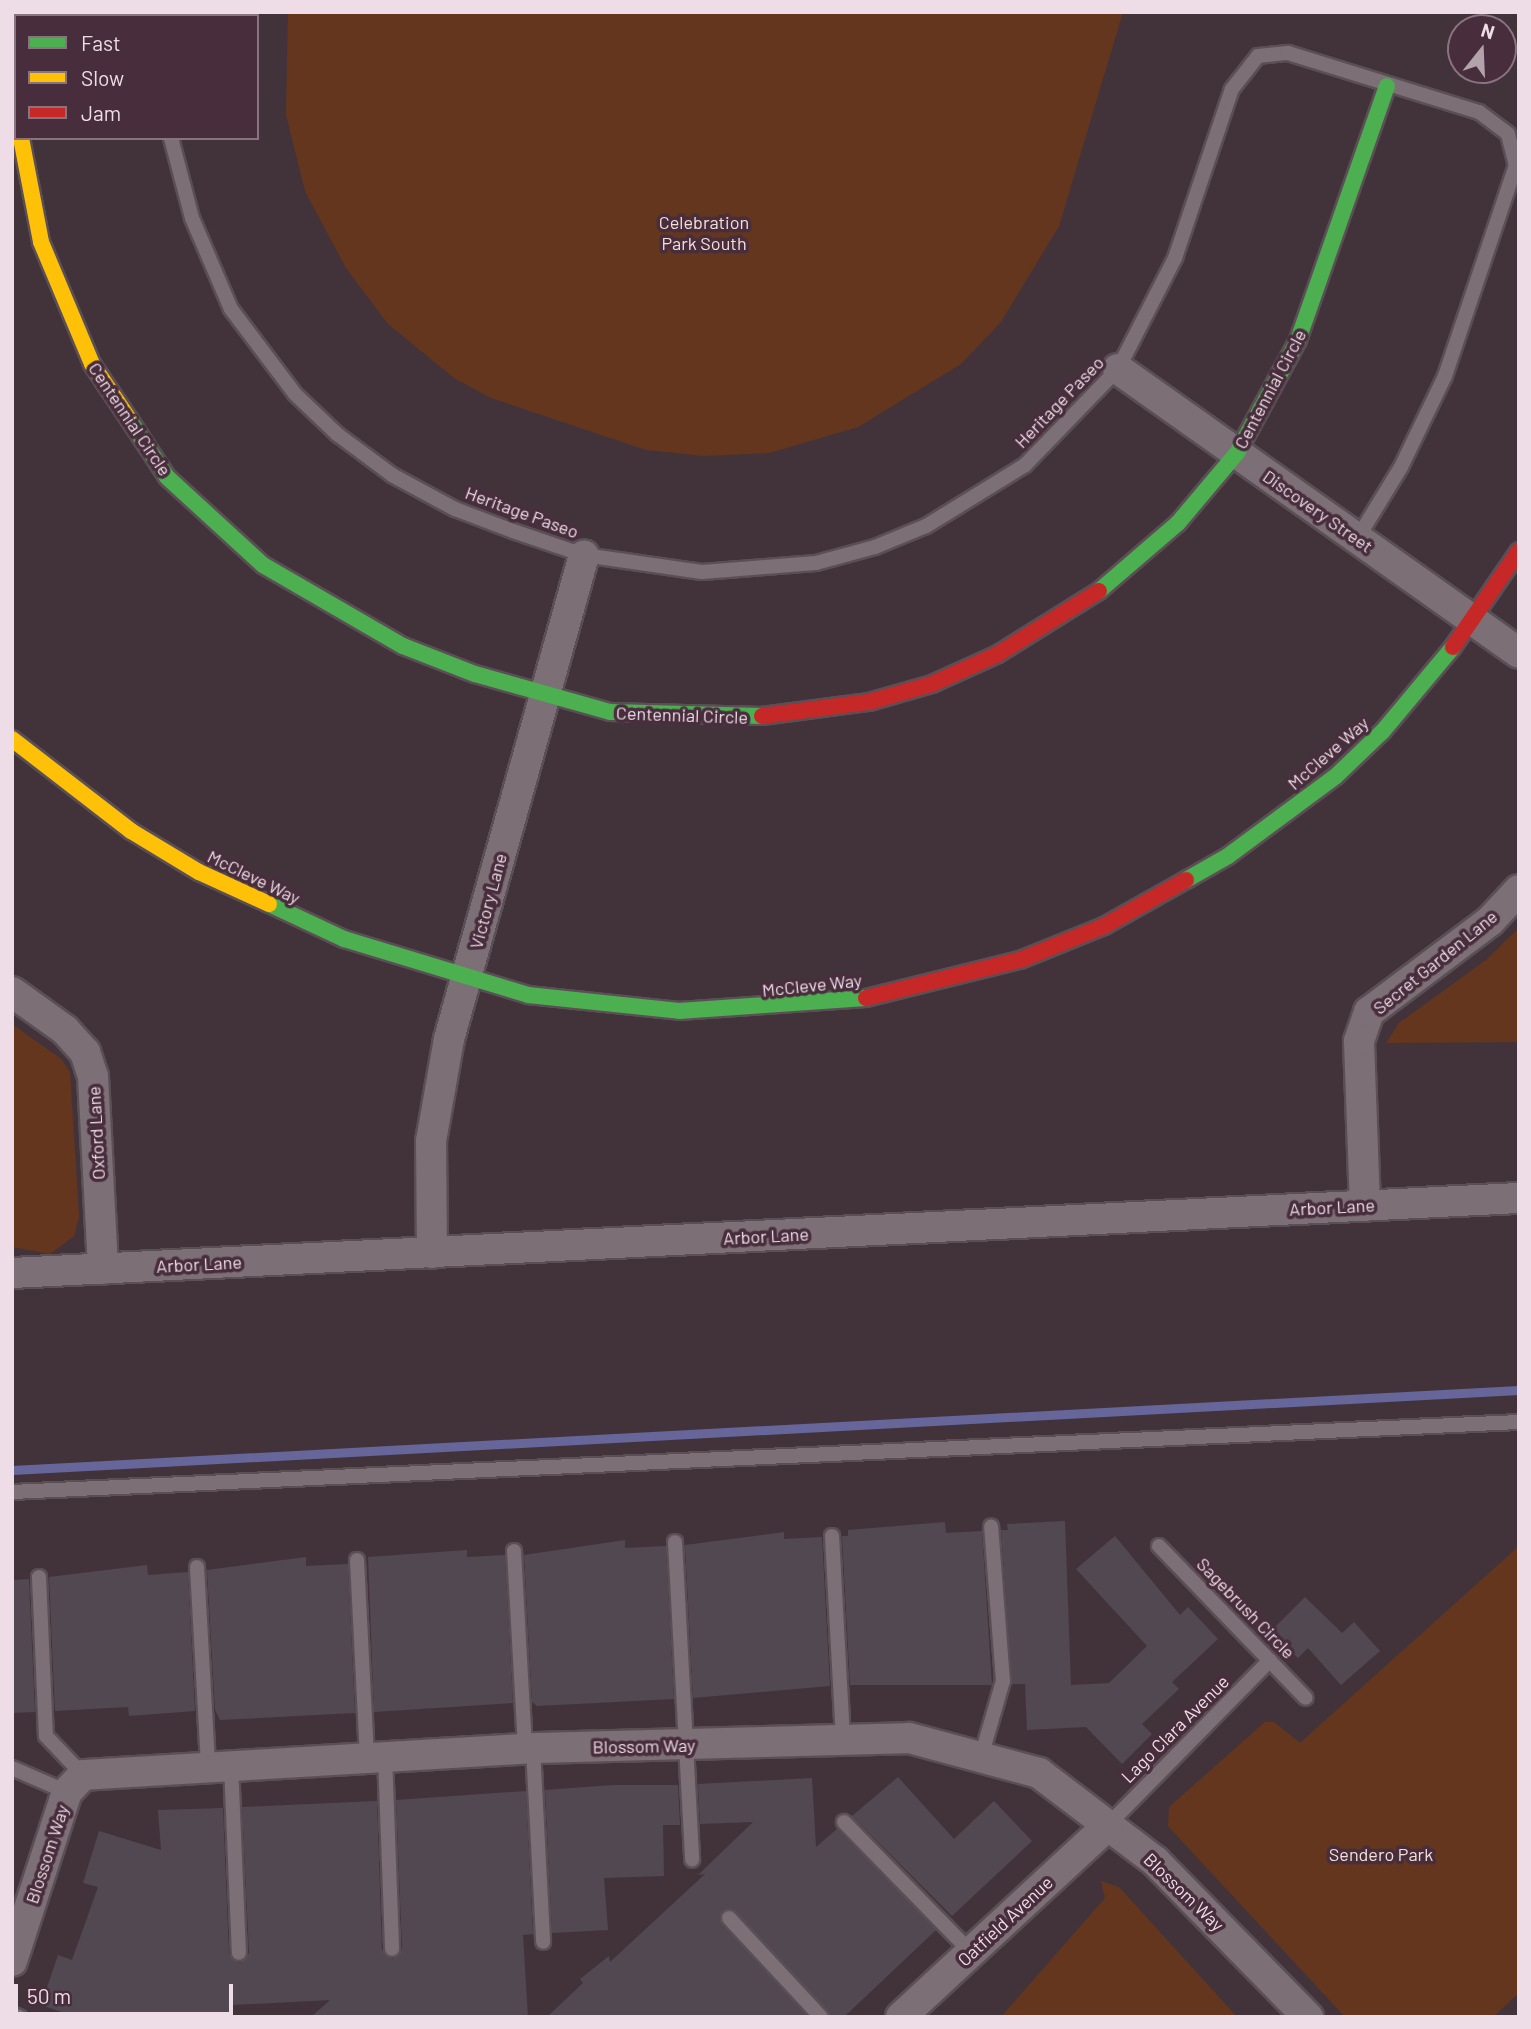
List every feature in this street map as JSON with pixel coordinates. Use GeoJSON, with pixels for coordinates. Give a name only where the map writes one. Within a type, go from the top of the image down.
{"type":"FeatureCollection","features":[{"type":"Feature","properties":{"kind":"street","name":"Centennial Circle"},"geometry":{"type":"LineString","coordinates":[[21,140],[41,242],[61,300],[92,364],[167,477],[263,565],[327,607],[403,646],[544,696],[610,712],[738,719],[869,702],[932,684],[998,654],[1108,585],[1178,523],[1237,453],[1298,340],[1387,86]]}},
{"type":"Feature","properties":{"kind":"street","name":"Discovery Street"},"geometry":{"type":"LineString","coordinates":[[1118,369],[1519,653]]}},
{"type":"Feature","properties":{"kind":"street","name":"McCleve Way"},"geometry":{"type":"LineString","coordinates":[[12,739],[121,824],[198,872],[344,939],[466,979],[606,1006],[769,1010],[853,1001],[1020,960],[1169,892],[1283,818],[1384,731],[1474,621],[1519,551]]}},
{"type":"Feature","properties":{"kind":"street","name":"Victory Lane"},"geometry":{"type":"LineString","coordinates":[[432,1253],[430,1141],[466,979],[584,555]]}},
{"type":"Feature","properties":{"kind":"street","name":"Secret Garden Lane"},"geometry":{"type":"LineString","coordinates":[[1365,1206],[1359,1041],[1370,1013],[1490,921],[1519,890]]}},
{"type":"Feature","properties":{"kind":"street","name":"Oxford Lane"},"geometry":{"type":"LineString","coordinates":[[12,992],[65,1030],[85,1052],[93,1077],[103,1269]]}},
{"type":"Feature","properties":{"kind":"street","name":"Arbor Lane"},"geometry":{"type":"LineString","coordinates":[[12,1273],[1519,1198]]}},
{"type":"Feature","properties":{"kind":"street","name":"Blossom Way"},"geometry":{"type":"LineString","coordinates":[[15,1943],[75,1783],[219,1764],[529,1748],[909,1738],[1039,1773],[1156,1861],[1308,2017]]}},
{"type":"Feature","properties":{"kind":"street","name":"Oatfield Avenue"},"geometry":{"type":"LineString","coordinates":[[901,2017],[1108,1825]]}},
{"type":"Feature","properties":{"kind":"lane","name":"Heritage Paseo"},"geometry":{"type":"LineString","coordinates":[[172,140],[192,218],[232,309],[295,394],[392,475],[454,509],[584,555],[702,572],[816,563],[875,547],[926,526],[1025,465],[1118,369],[1175,258],[1242,71],[1258,56],[1288,53],[1387,86],[1479,112],[1508,134],[1516,164],[1445,376],[1401,467],[1357,539]]}},
{"type":"Feature","properties":{"kind":"lane"},"geometry":{"type":"LineString","coordinates":[[12,1492],[1519,1422]]}},
{"type":"Feature","properties":{"kind":"lane"},"geometry":{"type":"LineString","coordinates":[[981,1757],[1003,1681],[991,1526]]}},
{"type":"Feature","properties":{"kind":"lane"},"geometry":{"type":"LineString","coordinates":[[832,1536],[843,1741]]}},
{"type":"Feature","properties":{"kind":"lane"},"geometry":{"type":"LineString","coordinates":[[674,1542],[692,1860]]}},
{"type":"Feature","properties":{"kind":"lane","name":"Sagebrush Circle"},"geometry":{"type":"LineString","coordinates":[[1159,1546],[1306,1698]]}},
{"type":"Feature","properties":{"kind":"lane"},"geometry":{"type":"LineString","coordinates":[[514,1551],[543,1942]]}},
{"type":"Feature","properties":{"kind":"lane"},"geometry":{"type":"LineString","coordinates":[[356,1560],[392,1948]]}},
{"type":"Feature","properties":{"kind":"lane"},"geometry":{"type":"LineString","coordinates":[[197,1567],[240,1953]]}},
{"type":"Feature","properties":{"kind":"lane"},"geometry":{"type":"LineString","coordinates":[[39,1577],[46,1737],[75,1783]]}},
{"type":"Feature","properties":{"kind":"lane","name":"Lago Clara Avenue"},"geometry":{"type":"LineString","coordinates":[[1108,1825],[1270,1660]]}},
{"type":"Feature","properties":{"kind":"lane"},"geometry":{"type":"LineString","coordinates":[[12,1768],[75,1783]]}},
{"type":"Feature","properties":{"kind":"lane"},"geometry":{"type":"LineString","coordinates":[[845,1822],[971,1952]]}},
{"type":"Feature","properties":{"kind":"lane"},"geometry":{"type":"LineString","coordinates":[[729,1917],[821,2017]]}},
{"type":"Feature","properties":{"kind":"lane"},"geometry":{"type":"LineString","coordinates":[[12,2014],[19,2017]]}},
{"type":"Feature","properties":{"kind":"green space","name":"Celebration Park South"},"geometry":{"type":"Polygon","coordinates":[[[288,12],[1123,12],[1059,226],[1001,322],[961,364],[858,427],[769,453],[704,456],[646,450],[491,398],[454,378],[388,324],[346,268],[305,191],[286,115],[288,12]]]}},
{"type":"Feature","properties":{"kind":"green space"},"geometry":{"type":"Polygon","coordinates":[[[1519,928],[1519,1042],[1386,1043],[1399,1023],[1486,960],[1519,928]]]}},
{"type":"Feature","properties":{"kind":"green space"},"geometry":{"type":"Polygon","coordinates":[[[12,1024],[61,1059],[70,1072],[79,1216],[74,1236],[50,1254],[12,1247],[12,1024]]]}},
{"type":"Feature","properties":{"kind":"green space","name":"Sendero Park"},"geometry":{"type":"Polygon","coordinates":[[[1519,1546],[1519,1993],[1493,2017],[1345,2017],[1168,1826],[1169,1807],[1265,1722],[1274,1722],[1300,1743],[1519,1546]]]}},
{"type":"Feature","properties":{"kind":"green space"},"geometry":{"type":"Polygon","coordinates":[[[1101,1881],[1119,1887],[1237,2017],[1001,2017],[1105,1898],[1101,1881]]]}},
{"type":"Feature","properties":{"kind":"building"},"geometry":{"type":"Polygon","coordinates":[[[1065,1521],[1071,1685],[1109,1683],[1147,1646],[1076,1569],[1115,1536],[1180,1615],[1188,1607],[1218,1639],[1172,1682],[1179,1689],[1142,1724],[1152,1734],[1122,1764],[1086,1727],[1027,1730],[1025,1684],[1012,1684],[1001,1530],[1008,1530],[1007,1524],[1065,1521]]]}},
{"type":"Feature","properties":{"kind":"building"},"geometry":{"type":"Polygon","coordinates":[[[945,1522],[946,1533],[982,1531],[992,1685],[850,1685],[842,1536],[848,1536],[848,1530],[945,1522]]]}},
{"type":"Feature","properties":{"kind":"building"},"geometry":{"type":"Polygon","coordinates":[[[784,1532],[784,1539],[822,1537],[830,1686],[693,1698],[685,1545],[784,1532]]]}},
{"type":"Feature","properties":{"kind":"building"},"geometry":{"type":"Polygon","coordinates":[[[625,1540],[625,1548],[666,1546],[674,1699],[537,1706],[532,1702],[524,1555],[625,1540]]]}},
{"type":"Feature","properties":{"kind":"building"},"geometry":{"type":"Polygon","coordinates":[[[467,1550],[467,1557],[505,1555],[513,1703],[374,1712],[368,1557],[467,1550]]]}},
{"type":"Feature","properties":{"kind":"building"},"geometry":{"type":"Polygon","coordinates":[[[306,1557],[306,1566],[348,1564],[355,1713],[220,1720],[215,1710],[207,1570],[306,1557]]]}},
{"type":"Feature","properties":{"kind":"building"},"geometry":{"type":"Polygon","coordinates":[[[147,1565],[148,1575],[188,1572],[195,1711],[129,1716],[128,1707],[55,1711],[49,1577],[147,1565]]]}},
{"type":"Feature","properties":{"kind":"building"},"geometry":{"type":"Polygon","coordinates":[[[29,1579],[35,1712],[12,1713],[12,1580],[29,1579]]]}},
{"type":"Feature","properties":{"kind":"building"},"geometry":{"type":"Polygon","coordinates":[[[1305,1597],[1342,1633],[1354,1622],[1380,1651],[1341,1685],[1308,1648],[1298,1658],[1270,1632],[1305,1597]]]}},
{"type":"Feature","properties":{"kind":"building"},"geometry":{"type":"Polygon","coordinates":[[[898,1777],[954,1839],[994,1801],[1032,1841],[952,1916],[852,1816],[898,1777]]]}},
{"type":"Feature","properties":{"kind":"building"},"geometry":{"type":"Polygon","coordinates":[[[812,1778],[816,1847],[837,1829],[936,1930],[844,2017],[830,2017],[728,1909],[720,1915],[722,1925],[808,2017],[547,2017],[583,1983],[580,1979],[609,1956],[610,1962],[705,1874],[698,1875],[753,1822],[700,1824],[698,1784],[812,1778]]]}},
{"type":"Feature","properties":{"kind":"building"},"geometry":{"type":"Polygon","coordinates":[[[613,1785],[678,1785],[680,1825],[663,1825],[664,1876],[604,1878],[608,1930],[552,1933],[545,1790],[613,1785]]]}},
{"type":"Feature","properties":{"kind":"building"},"geometry":{"type":"Polygon","coordinates":[[[526,1791],[533,1934],[523,1935],[528,2017],[311,2017],[330,2000],[233,2005],[229,2017],[76,2017],[41,2005],[58,1955],[72,1960],[98,1887],[83,1883],[99,1831],[161,1850],[158,1810],[223,1808],[229,1953],[240,1963],[249,1953],[242,1807],[377,1801],[382,1949],[393,1959],[402,1949],[396,1800],[526,1791]]]}},
{"type":"Feature","properties":{"kind":"waterway"},"geometry":{"type":"LineString","coordinates":[[12,1470],[1519,1390]]}},
{"type":"Feature","properties":{"kind":"traffic: fast"},"geometry":{"type":"LineString","coordinates":[[1099,591],[1178,523],[1237,453],[1298,340],[1387,86]]}},
{"type":"Feature","properties":{"kind":"traffic: fast"},"geometry":{"type":"LineString","coordinates":[[129,419],[167,477],[263,565],[403,646],[475,674],[610,712],[762,716]]}},
{"type":"Feature","properties":{"kind":"traffic: fast"},"geometry":{"type":"LineString","coordinates":[[1186,880],[1228,856],[1336,776],[1383,731],[1453,647]]}},
{"type":"Feature","properties":{"kind":"traffic: fast"},"geometry":{"type":"LineString","coordinates":[[269,904],[344,939],[528,995],[679,1011],[866,998]]}},
{"type":"Feature","properties":{"kind":"traffic: slow"},"geometry":{"type":"LineString","coordinates":[[21,140],[41,242],[92,364],[129,419]]}},
{"type":"Feature","properties":{"kind":"traffic: slow"},"geometry":{"type":"LineString","coordinates":[[12,739],[131,831],[199,872],[269,904]]}},
{"type":"Feature","properties":{"kind":"traffic: jam"},"geometry":{"type":"LineString","coordinates":[[1453,647],[1519,551]]}},
{"type":"Feature","properties":{"kind":"traffic: jam"},"geometry":{"type":"LineString","coordinates":[[762,716],[869,702],[932,684],[998,654],[1099,591]]}},
{"type":"Feature","properties":{"kind":"traffic: jam"},"geometry":{"type":"LineString","coordinates":[[866,998],[1020,960],[1104,926],[1186,880]]}}]}
